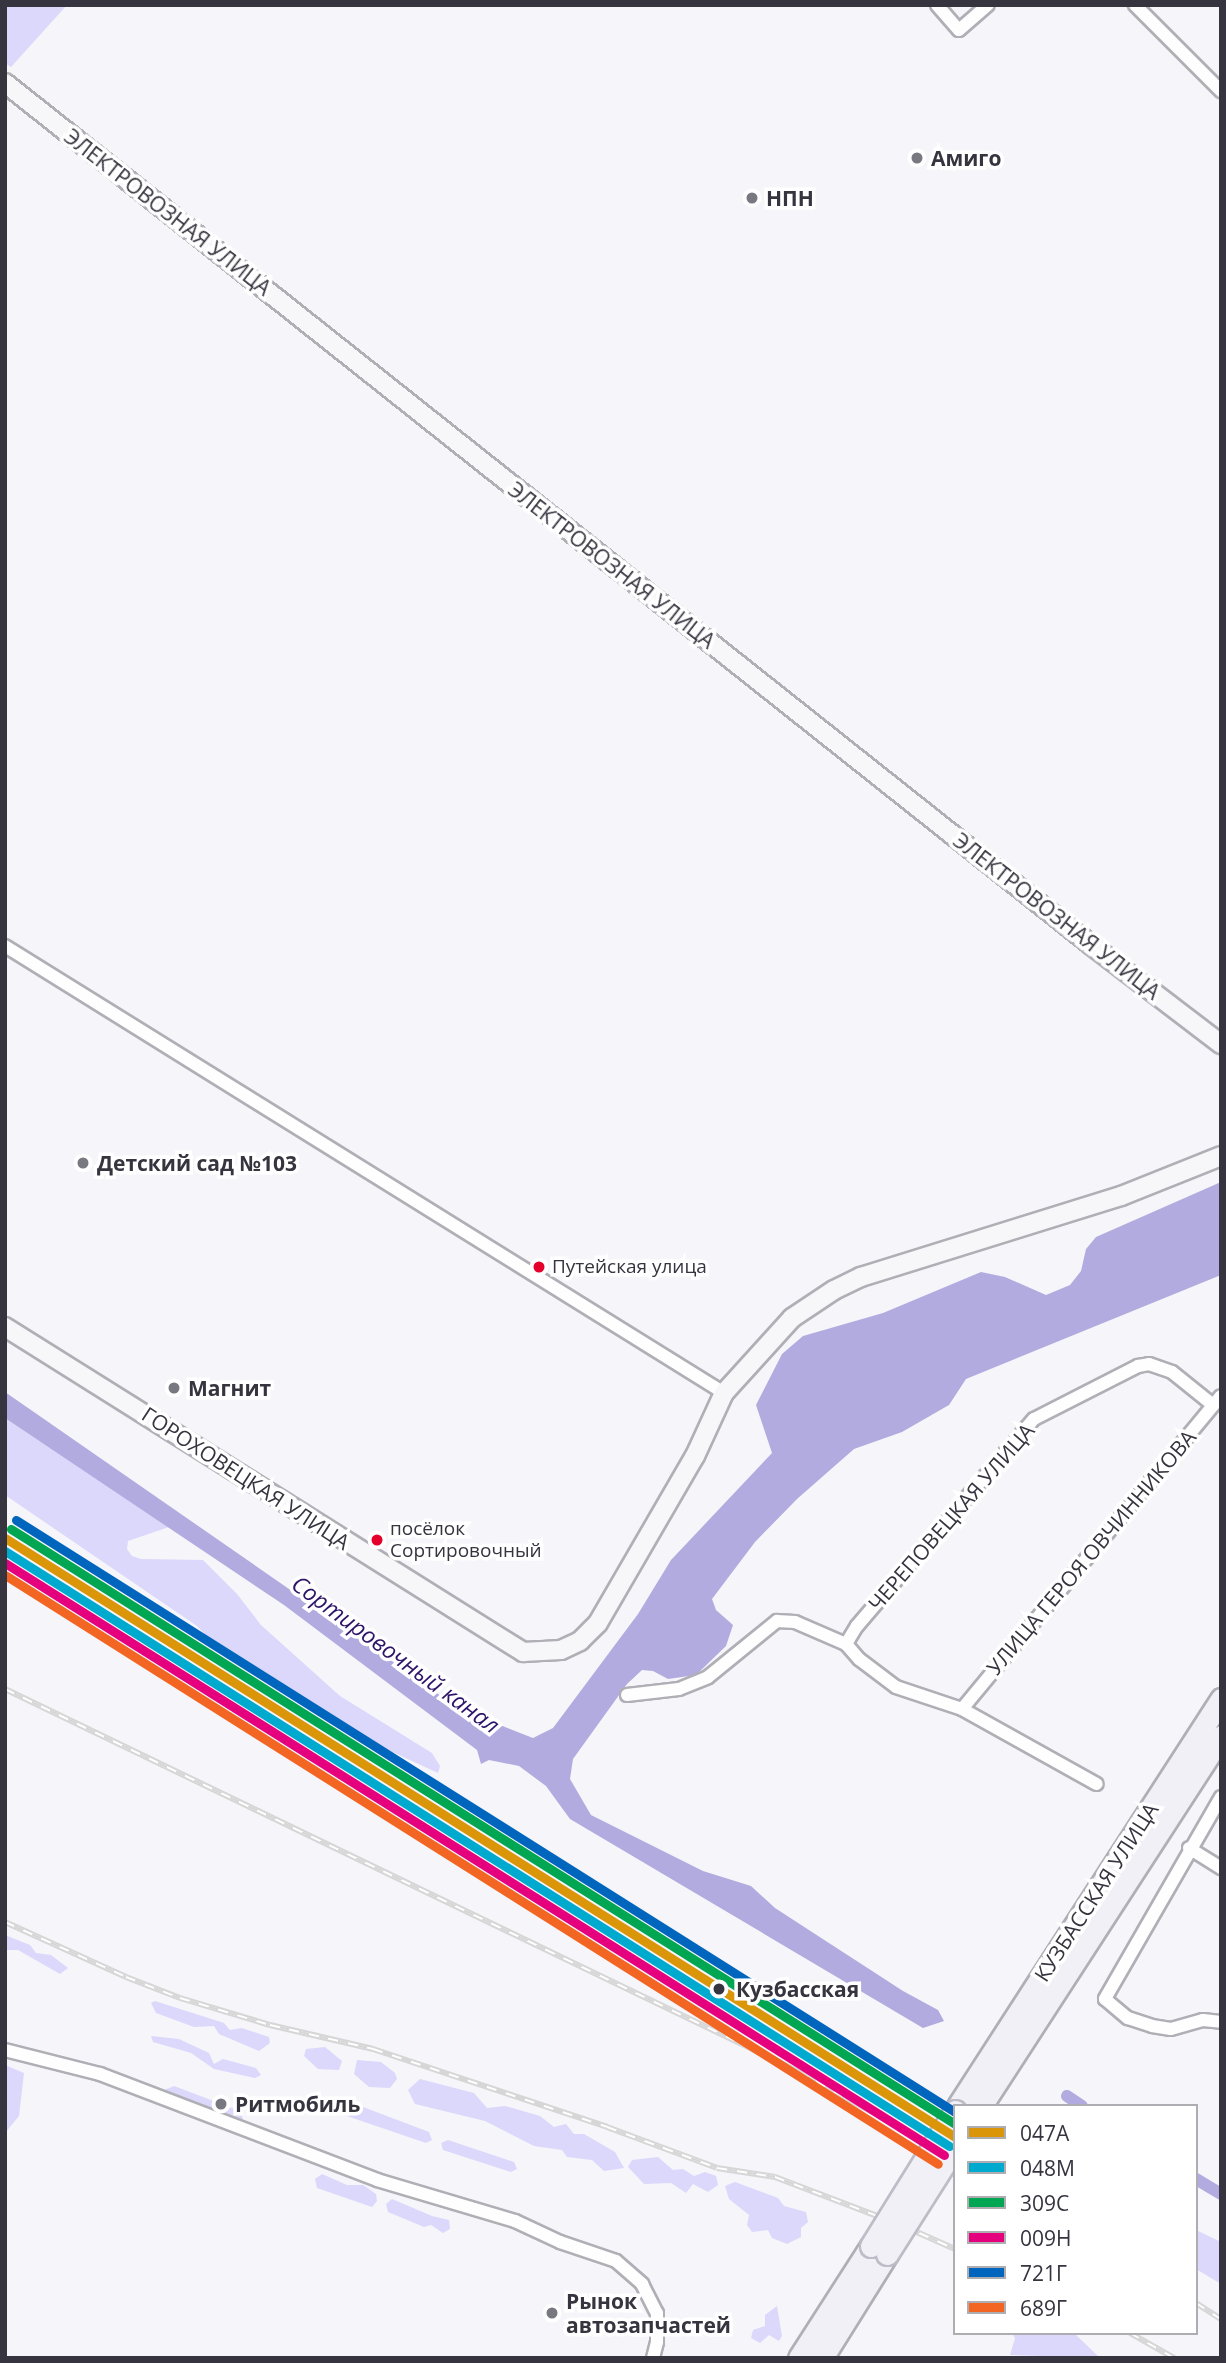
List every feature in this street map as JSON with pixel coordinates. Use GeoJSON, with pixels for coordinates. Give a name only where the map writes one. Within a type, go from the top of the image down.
{"type":"FeatureCollection","features":[{"type":"Feature","properties":{"kind":"main road","name":"КУЗБАССКАЯ УЛИЦА"},"geometry":{"type":"LineString","coordinates":[[980,2095],[1221,1699]]}},
{"type":"Feature","properties":{"kind":"main road","name":"КУЗБАССКАЯ УЛИЦА"},"geometry":{"type":"LineString","coordinates":[[980,2095],[1221,1736]]}},
{"type":"Feature","properties":{"kind":"main road"},"geometry":{"type":"LineString","coordinates":[[962,2104],[980,2095]]}},
{"type":"Feature","properties":{"kind":"main road"},"geometry":{"type":"LineString","coordinates":[[822,2358],[953,2115]]}},
{"type":"Feature","properties":{"kind":"main road"},"geometry":{"type":"LineString","coordinates":[[799,2358],[953,2150]]}},
{"type":"Feature","properties":{"kind":"street"},"geometry":{"type":"LineString","coordinates":[[937,5],[959,30],[988,5]]}},
{"type":"Feature","properties":{"kind":"street"},"geometry":{"type":"LineString","coordinates":[[1135,5],[1221,92]]}},
{"type":"Feature","properties":{"kind":"street","name":"ЭЛЕКТРОВОЗНАЯ УЛИЦА"},"geometry":{"type":"LineString","coordinates":[[5,83],[1090,944],[1221,1044]]}},
{"type":"Feature","properties":{"kind":"street"},"geometry":{"type":"LineString","coordinates":[[5,946],[724,1393],[792,1318],[834,1290],[890,1268],[1121,1196],[1221,1156]]}},
{"type":"Feature","properties":{"kind":"street","name":"ГОРОХОВЕЦКАЯ УЛИЦА"},"geometry":{"type":"LineString","coordinates":[[5,1327],[523,1652],[561,1650],[580,1641],[598,1623],[695,1456],[724,1393]]}},
{"type":"Feature","properties":{"kind":"street","name":"ЧЕРЕПОВЕЦКАЯ УЛИЦА"},"geometry":{"type":"LineString","coordinates":[[846,1644],[857,1626],[1034,1419],[1138,1366],[1149,1364],[1172,1372],[1217,1400]]}},
{"type":"Feature","properties":{"kind":"street","name":"УЛИЦА ГЕРОЯ ОВЧИННИКОВА"},"geometry":{"type":"LineString","coordinates":[[962,1709],[1217,1400]]}},
{"type":"Feature","properties":{"kind":"street"},"geometry":{"type":"LineString","coordinates":[[627,1695],[679,1689],[708,1677],[777,1621],[795,1622],[846,1644],[859,1659],[897,1686],[962,1709],[1097,1784]]}},
{"type":"Feature","properties":{"kind":"street"},"geometry":{"type":"LineString","coordinates":[[1221,1797],[1189,1848],[1105,1999],[1128,2018],[1152,2026],[1171,2029],[1203,2020],[1221,2022]]}},
{"type":"Feature","properties":{"kind":"street"},"geometry":{"type":"LineString","coordinates":[[1189,1848],[1221,1868]]}},
{"type":"Feature","properties":{"kind":"street"},"geometry":{"type":"LineString","coordinates":[[5,2050],[100,2074],[377,2180],[515,2221],[560,2242],[616,2261],[642,2284],[657,2313],[657,2342],[653,2358]]}},
{"type":"Feature","properties":{"kind":"shaded area"},"geometry":{"type":"Polygon","coordinates":[[[5,5],[67,5],[11,67],[5,63],[5,5]]]}},
{"type":"Feature","properties":{"kind":"shaded area"},"geometry":{"type":"Polygon","coordinates":[[[1221,1182],[1221,1275],[966,1379],[949,1405],[902,1432],[854,1449],[797,1499],[755,1542],[712,1599],[716,1610],[733,1625],[726,1646],[696,1675],[668,1679],[653,1671],[642,1670],[627,1684],[573,1759],[570,1779],[591,1815],[703,1871],[751,1886],[775,1908],[903,1991],[938,2010],[944,2021],[923,2028],[570,1819],[546,1786],[519,1766],[489,1760],[481,1764],[477,1750],[284,1605],[5,1418],[5,1392],[354,1634],[441,1696],[485,1733],[500,1725],[533,1738],[553,1728],[638,1614],[671,1560],[772,1453],[756,1405],[782,1354],[803,1336],[883,1313],[981,1272],[1005,1277],[1046,1295],[1070,1285],[1081,1271],[1086,1249],[1096,1237],[1221,1182]]]}},
{"type":"Feature","properties":{"kind":"shaded area"},"geometry":{"type":"Polygon","coordinates":[[[5,1418],[169,1527],[128,1541],[127,1549],[132,1556],[141,1559],[203,1560],[237,1594],[261,1625],[340,1696],[432,1753],[440,1766],[438,1773],[360,1737],[296,1695],[252,1673],[222,1652],[197,1626],[5,1495],[5,1418]]]}},
{"type":"Feature","properties":{"kind":"shaded area"},"geometry":{"type":"Polygon","coordinates":[[[5,1935],[30,1945],[36,1953],[51,1955],[68,1968],[60,1974],[18,1950],[5,1950],[5,1935]]]}},
{"type":"Feature","properties":{"kind":"shaded area"},"geometry":{"type":"Polygon","coordinates":[[[155,2001],[224,2023],[230,2030],[242,2028],[269,2037],[270,2043],[259,2051],[219,2034],[214,2026],[194,2027],[156,2013],[151,2003],[155,2001]]]}},
{"type":"Feature","properties":{"kind":"shaded area"},"geometry":{"type":"Polygon","coordinates":[[[151,2036],[179,2039],[209,2053],[214,2064],[223,2059],[256,2068],[261,2075],[255,2078],[214,2069],[191,2053],[153,2042],[151,2036]]]}},
{"type":"Feature","properties":{"kind":"shaded area"},"geometry":{"type":"Polygon","coordinates":[[[325,2047],[342,2061],[339,2070],[318,2069],[304,2056],[306,2049],[325,2047]]]}},
{"type":"Feature","properties":{"kind":"shaded area"},"geometry":{"type":"Polygon","coordinates":[[[357,2060],[381,2062],[395,2073],[397,2079],[390,2088],[369,2087],[354,2074],[357,2060]]]}},
{"type":"Feature","properties":{"kind":"shaded area"},"geometry":{"type":"Polygon","coordinates":[[[5,2065],[24,2073],[19,2116],[5,2133],[5,2065]]]}},
{"type":"Feature","properties":{"kind":"shaded area"},"geometry":{"type":"Polygon","coordinates":[[[420,2079],[474,2093],[487,2108],[505,2106],[540,2116],[554,2127],[566,2124],[574,2134],[584,2134],[615,2152],[624,2168],[604,2171],[592,2160],[567,2157],[562,2150],[534,2146],[485,2121],[415,2104],[408,2090],[420,2079]]]}},
{"type":"Feature","properties":{"kind":"shaded area"},"geometry":{"type":"Polygon","coordinates":[[[174,2086],[240,2111],[243,2119],[236,2120],[165,2097],[162,2091],[174,2086]]]}},
{"type":"Feature","properties":{"kind":"shaded area"},"geometry":{"type":"Polygon","coordinates":[[[342,2099],[429,2132],[432,2140],[426,2143],[338,2113],[334,2105],[342,2099]]]}},
{"type":"Feature","properties":{"kind":"shaded area"},"geometry":{"type":"Polygon","coordinates":[[[448,2140],[514,2162],[517,2169],[511,2172],[443,2150],[441,2143],[448,2140]]]}},
{"type":"Feature","properties":{"kind":"shaded area"},"geometry":{"type":"Polygon","coordinates":[[[658,2157],[673,2170],[683,2169],[694,2176],[705,2172],[716,2176],[718,2185],[708,2192],[693,2184],[686,2193],[671,2183],[644,2184],[628,2167],[632,2160],[658,2157]]]}},
{"type":"Feature","properties":{"kind":"shaded area"},"geometry":{"type":"Polygon","coordinates":[[[322,2174],[347,2185],[363,2185],[376,2194],[377,2201],[372,2207],[317,2188],[315,2179],[322,2174]]]}},
{"type":"Feature","properties":{"kind":"shaded area"},"geometry":{"type":"Polygon","coordinates":[[[735,2182],[778,2198],[784,2206],[806,2212],[808,2222],[801,2228],[801,2237],[787,2244],[772,2238],[768,2230],[752,2232],[747,2225],[749,2215],[729,2199],[725,2186],[735,2182]]]}},
{"type":"Feature","properties":{"kind":"shaded area"},"geometry":{"type":"Polygon","coordinates":[[[392,2199],[432,2216],[449,2220],[450,2229],[443,2233],[431,2225],[424,2227],[388,2212],[386,2204],[392,2199]]]}},
{"type":"Feature","properties":{"kind":"shaded area"},"geometry":{"type":"Polygon","coordinates":[[[1198,2231],[1221,2242],[1221,2284],[1198,2270],[1198,2231]]]}},
{"type":"Feature","properties":{"kind":"shaded area"},"geometry":{"type":"Polygon","coordinates":[[[777,2306],[782,2336],[779,2341],[769,2335],[760,2343],[751,2338],[753,2330],[765,2326],[765,2315],[777,2306]]]}},
{"type":"Feature","properties":{"kind":"shaded area"},"geometry":{"type":"Polygon","coordinates":[[[1013,2335],[1076,2335],[1100,2358],[1010,2355],[1015,2338],[1013,2335]]]}},
{"type":"Feature","properties":{"kind":"waterway","name":"Сортировочный канал"},"geometry":{"type":"LineString","coordinates":[[1067,2096],[1079,2104]]}},
{"type":"Feature","properties":{"kind":"waterway","name":"Сортировочный канал"},"geometry":{"type":"LineString","coordinates":[[1198,2180],[1221,2194]]}},
{"type":"Feature","properties":{"kind":"railway"},"geometry":{"type":"LineString","coordinates":[[5,1689],[781,2063],[880,2116],[953,2162]]}},
{"type":"Feature","properties":{"kind":"railway"},"geometry":{"type":"LineString","coordinates":[[5,1922],[126,1977],[180,1998],[270,2025],[373,2049],[607,2127],[717,2168],[775,2177],[901,2225],[953,2248]]}},
{"type":"Feature","properties":{"kind":"railway"},"geometry":{"type":"LineString","coordinates":[[1198,2304],[1221,2319]]}},
{"type":"Feature","properties":{"kind":"railway"},"geometry":{"type":"LineString","coordinates":[[1134,2335],[1174,2358]]}},
{"type":"Feature","properties":{"kind":"transit line","name":"721Г"},"geometry":{"type":"LineString","coordinates":[[16,1520],[953,2111]]}},
{"type":"Feature","properties":{"kind":"transit line","name":"309С"},"geometry":{"type":"LineString","coordinates":[[11,1529],[953,2123]]}},
{"type":"Feature","properties":{"kind":"transit line","name":"047А"},"geometry":{"type":"LineString","coordinates":[[5,1538],[953,2136]]}},
{"type":"Feature","properties":{"kind":"transit line","name":"048М"},"geometry":{"type":"LineString","coordinates":[[5,1551],[949,2146]]}},
{"type":"Feature","properties":{"kind":"transit line","name":"009Н"},"geometry":{"type":"LineString","coordinates":[[5,1563],[944,2155]]}},
{"type":"Feature","properties":{"kind":"transit line","name":"689Г"},"geometry":{"type":"LineString","coordinates":[[5,1575],[938,2164]]}},
{"type":"Feature","properties":{"kind":"place","name":"Амиго"},"geometry":{"type":"Point","coordinates":[917,158]}},
{"type":"Feature","properties":{"kind":"place","name":"НПН"},"geometry":{"type":"Point","coordinates":[752,198]}},
{"type":"Feature","properties":{"kind":"place","name":"Детский сад №103"},"geometry":{"type":"Point","coordinates":[83,1163]}},
{"type":"Feature","properties":{"kind":"place","name":"Путейская улица"},"geometry":{"type":"Point","coordinates":[539,1267]}},
{"type":"Feature","properties":{"kind":"place","name":"Магнит"},"geometry":{"type":"Point","coordinates":[174,1388]}},
{"type":"Feature","properties":{"kind":"place","name":"посёлок Сортировочный"},"geometry":{"type":"Point","coordinates":[377,1540]}},
{"type":"Feature","properties":{"kind":"place","name":"Кузбасская"},"geometry":{"type":"Point","coordinates":[719,1989]}},
{"type":"Feature","properties":{"kind":"place","name":"Ритмобиль"},"geometry":{"type":"Point","coordinates":[221,2104]}},
{"type":"Feature","properties":{"kind":"place","name":"Рынок автозапчастей"},"geometry":{"type":"Point","coordinates":[552,2313]}}]}
